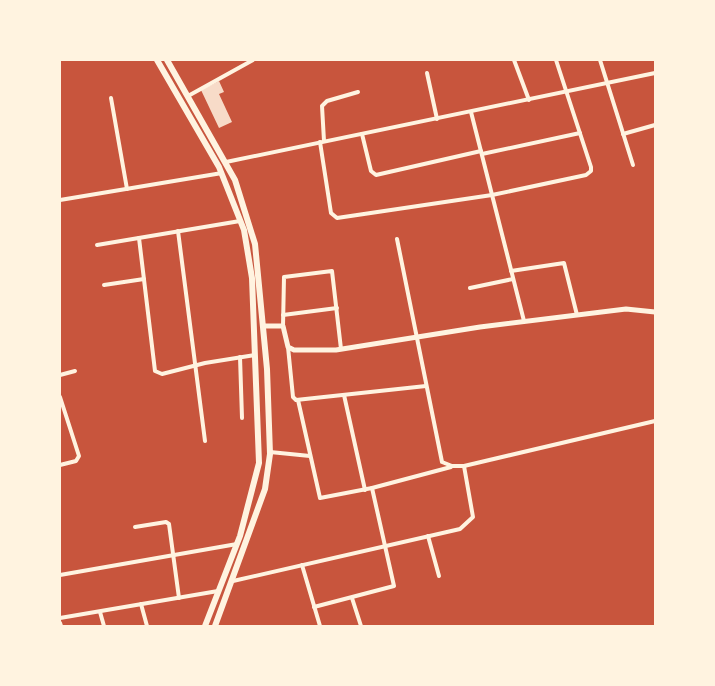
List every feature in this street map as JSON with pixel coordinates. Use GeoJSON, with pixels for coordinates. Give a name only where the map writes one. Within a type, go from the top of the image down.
{"type":"FeatureCollection","features":[{"type":"Feature","properties":{"kind":"main road"},"geometry":{"type":"LineString","coordinates":[[158,60],[222,173],[240,221],[252,278],[259,463],[237,544],[205,626]]}},
{"type":"Feature","properties":{"kind":"main road"},"geometry":{"type":"LineString","coordinates":[[167,60],[235,180],[254,240],[268,369],[270,452],[264,492],[233,582],[215,626]]}},
{"type":"Feature","properties":{"kind":"main road"},"geometry":{"type":"LineString","coordinates":[[227,570],[237,570]]}},
{"type":"Feature","properties":{"kind":"street"},"geometry":{"type":"LineString","coordinates":[[188,96],[253,60]]}},
{"type":"Feature","properties":{"kind":"street"},"geometry":{"type":"LineString","coordinates":[[514,60],[529,100]]}},
{"type":"Feature","properties":{"kind":"street"},"geometry":{"type":"LineString","coordinates":[[358,92],[327,102],[322,106],[322,142],[331,213],[337,218],[492,195],[589,174],[591,167],[556,60]]}},
{"type":"Feature","properties":{"kind":"street"},"geometry":{"type":"LineString","coordinates":[[600,60],[632,165]]}},
{"type":"Feature","properties":{"kind":"street"},"geometry":{"type":"LineString","coordinates":[[427,73],[437,118]]}},
{"type":"Feature","properties":{"kind":"street"},"geometry":{"type":"LineString","coordinates":[[226,162],[655,73]]}},
{"type":"Feature","properties":{"kind":"street"},"geometry":{"type":"LineString","coordinates":[[111,98],[127,189]]}},
{"type":"Feature","properties":{"kind":"street"},"geometry":{"type":"LineString","coordinates":[[471,112],[524,322]]}},
{"type":"Feature","properties":{"kind":"street"},"geometry":{"type":"LineString","coordinates":[[623,134],[655,125]]}},
{"type":"Feature","properties":{"kind":"street"},"geometry":{"type":"LineString","coordinates":[[362,134],[371,171],[376,175],[580,133]]}},
{"type":"Feature","properties":{"kind":"street"},"geometry":{"type":"LineString","coordinates":[[60,200],[222,173]]}},
{"type":"Feature","properties":{"kind":"street"},"geometry":{"type":"LineString","coordinates":[[97,245],[240,221]]}},
{"type":"Feature","properties":{"kind":"street"},"geometry":{"type":"LineString","coordinates":[[178,231],[205,441]]}},
{"type":"Feature","properties":{"kind":"street"},"geometry":{"type":"LineString","coordinates":[[139,238],[155,372],[162,374],[256,354]]}},
{"type":"Feature","properties":{"kind":"street"},"geometry":{"type":"LineString","coordinates":[[397,239],[442,462],[452,466]]}},
{"type":"Feature","properties":{"kind":"street"},"geometry":{"type":"LineString","coordinates":[[511,271],[564,263],[577,315]]}},
{"type":"Feature","properties":{"kind":"street"},"geometry":{"type":"LineString","coordinates":[[341,349],[333,274],[329,270],[284,277],[283,326],[288,347],[292,397],[298,400],[426,386]]}},
{"type":"Feature","properties":{"kind":"street"},"geometry":{"type":"LineString","coordinates":[[104,285],[144,279]]}},
{"type":"Feature","properties":{"kind":"street"},"geometry":{"type":"LineString","coordinates":[[470,288],[513,280]]}},
{"type":"Feature","properties":{"kind":"street"},"geometry":{"type":"LineString","coordinates":[[283,315],[337,308]]}},
{"type":"Feature","properties":{"kind":"street"},"geometry":{"type":"LineString","coordinates":[[288,347],[294,350],[341,349],[626,309],[655,312]]}},
{"type":"Feature","properties":{"kind":"street"},"geometry":{"type":"LineString","coordinates":[[263,326],[283,326]]}},
{"type":"Feature","properties":{"kind":"street"},"geometry":{"type":"LineString","coordinates":[[240,357],[242,418]]}},
{"type":"Feature","properties":{"kind":"street"},"geometry":{"type":"LineString","coordinates":[[60,375],[74,371]]}},
{"type":"Feature","properties":{"kind":"street"},"geometry":{"type":"LineString","coordinates":[[344,395],[365,490]]}},
{"type":"Feature","properties":{"kind":"street"},"geometry":{"type":"LineString","coordinates":[[60,397],[79,456],[76,461],[60,465]]}},
{"type":"Feature","properties":{"kind":"street"},"geometry":{"type":"LineString","coordinates":[[298,400],[320,498],[365,490],[452,466],[464,466],[655,421]]}},
{"type":"Feature","properties":{"kind":"street"},"geometry":{"type":"LineString","coordinates":[[270,452],[310,456]]}},
{"type":"Feature","properties":{"kind":"street"},"geometry":{"type":"LineString","coordinates":[[233,582],[460,529],[473,517],[464,466]]}},
{"type":"Feature","properties":{"kind":"street"},"geometry":{"type":"LineString","coordinates":[[314,607],[394,586],[372,488]]}},
{"type":"Feature","properties":{"kind":"street"},"geometry":{"type":"LineString","coordinates":[[135,527],[168,523],[179,598]]}},
{"type":"Feature","properties":{"kind":"street"},"geometry":{"type":"LineString","coordinates":[[428,536],[439,576]]}},
{"type":"Feature","properties":{"kind":"street"},"geometry":{"type":"LineString","coordinates":[[60,575],[237,544]]}},
{"type":"Feature","properties":{"kind":"street"},"geometry":{"type":"LineString","coordinates":[[302,565],[320,626]]}},
{"type":"Feature","properties":{"kind":"street"},"geometry":{"type":"LineString","coordinates":[[60,618],[219,591]]}},
{"type":"Feature","properties":{"kind":"street"},"geometry":{"type":"LineString","coordinates":[[352,598],[361,626]]}},
{"type":"Feature","properties":{"kind":"street"},"geometry":{"type":"LineString","coordinates":[[141,604],[148,626]]}},
{"type":"Feature","properties":{"kind":"street"},"geometry":{"type":"LineString","coordinates":[[100,612],[104,626]]}},
{"type":"Feature","properties":{"kind":"building"},"geometry":{"type":"Polygon","coordinates":[[[219,81],[224,92],[219,94],[232,122],[219,128],[201,90],[219,81]]]}}]}
